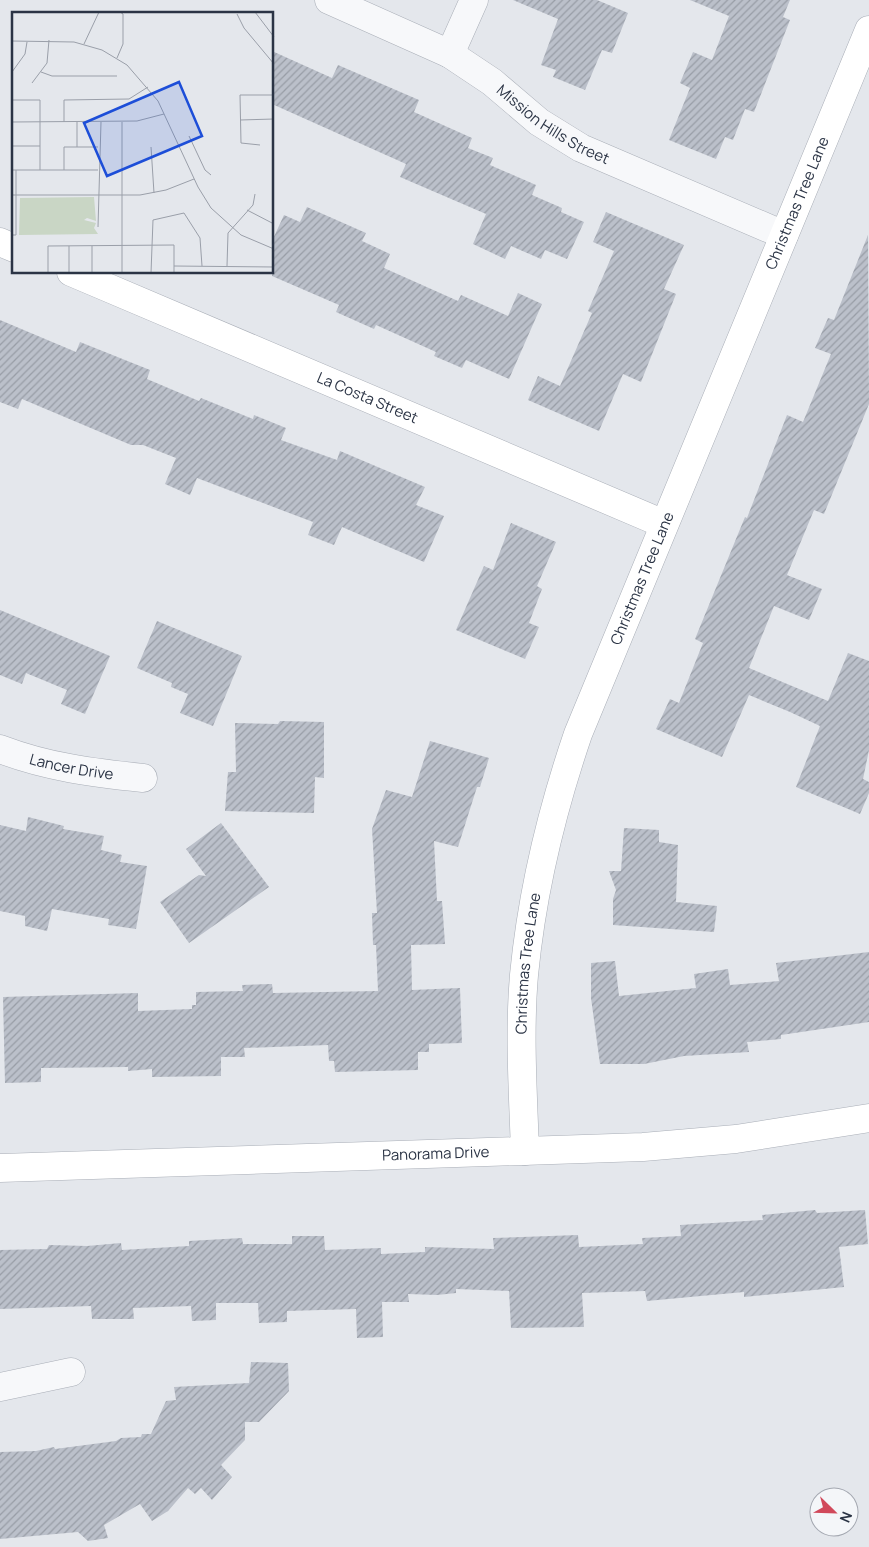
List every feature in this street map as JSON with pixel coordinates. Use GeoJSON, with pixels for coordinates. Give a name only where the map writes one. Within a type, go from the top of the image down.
{"type":"FeatureCollection","features":[{"type":"Feature","properties":{"kind":"street","name":"Mission Hills Street"},"geometry":{"type":"LineString","coordinates":[[329,0],[450,54],[492,82],[538,122],[581,148],[784,235]]}},
{"type":"Feature","properties":{"kind":"street"},"geometry":{"type":"LineString","coordinates":[[450,54],[474,0]]}},
{"type":"Feature","properties":{"kind":"street","name":"Christmas Tree Lane"},"geometry":{"type":"LineString","coordinates":[[525,1151],[522,1039],[524,977],[531,915],[542,854],[558,794],[578,734],[869,30]]}},
{"type":"Feature","properties":{"kind":"street"},"geometry":{"type":"LineString","coordinates":[[0,242],[12,247]]}},
{"type":"Feature","properties":{"kind":"street","name":"La Costa Street"},"geometry":{"type":"LineString","coordinates":[[76,274],[664,524]]}},
{"type":"Feature","properties":{"kind":"street","name":"Lancer Drive"},"geometry":{"type":"LineString","coordinates":[[0,750],[28,760],[84,772],[143,778]]}},
{"type":"Feature","properties":{"kind":"street","name":"Panorama Drive"},"geometry":{"type":"LineString","coordinates":[[0,1168],[643,1146],[736,1139],[869,1118]]}},
{"type":"Feature","properties":{"kind":"street"},"geometry":{"type":"LineString","coordinates":[[0,1387],[71,1372]]}},
{"type":"Feature","properties":{"kind":"building"},"geometry":{"type":"Polygon","coordinates":[[[513,0],[597,0],[628,13],[612,53],[602,50],[585,90],[553,77],[556,70],[541,65],[558,19],[513,0]]]}},
{"type":"Feature","properties":{"kind":"building"},"geometry":{"type":"Polygon","coordinates":[[[690,0],[790,0],[783,17],[790,20],[754,112],[745,109],[733,140],[725,137],[716,159],[669,140],[690,88],[680,83],[693,52],[712,60],[729,16],[690,0]]]}},
{"type":"Feature","properties":{"kind":"building"},"geometry":{"type":"Polygon","coordinates":[[[274,52],[332,78],[338,65],[419,100],[414,112],[472,138],[468,148],[493,158],[490,165],[536,185],[532,195],[562,208],[561,212],[584,222],[567,259],[545,250],[541,259],[511,246],[505,259],[473,244],[486,214],[400,177],[406,164],[274,105],[274,52]]]}},
{"type":"Feature","properties":{"kind":"building"},"geometry":{"type":"Polygon","coordinates":[[[307,207],[366,233],[362,241],[390,254],[384,268],[458,301],[461,295],[508,316],[518,293],[542,304],[509,379],[466,360],[462,368],[434,356],[436,352],[376,325],[374,329],[336,312],[339,305],[272,276],[274,274],[274,237],[284,215],[300,222],[307,207]]]}},
{"type":"Feature","properties":{"kind":"building"},"geometry":{"type":"Polygon","coordinates":[[[606,212],[684,245],[664,289],[676,294],[641,382],[623,374],[599,431],[528,400],[538,376],[560,386],[592,313],[588,311],[614,251],[593,242],[606,212]]]}},
{"type":"Feature","properties":{"kind":"building"},"geometry":{"type":"Polygon","coordinates":[[[868,235],[869,404],[824,514],[814,510],[787,575],[822,589],[809,620],[774,606],[749,668],[828,701],[848,653],[869,661],[869,750],[863,779],[869,782],[869,793],[860,814],[796,787],[820,726],[790,712],[749,695],[722,757],[656,729],[670,699],[679,703],[703,643],[695,639],[745,517],[747,518],[787,415],[803,422],[831,354],[815,348],[828,318],[834,320],[868,235]]]}},
{"type":"Feature","properties":{"kind":"building"},"geometry":{"type":"Polygon","coordinates":[[[0,320],[76,352],[80,342],[150,370],[147,379],[199,401],[201,398],[253,419],[254,415],[286,428],[281,440],[337,460],[340,451],[425,487],[416,505],[444,516],[424,562],[342,527],[334,545],[308,535],[313,522],[197,478],[190,495],[165,484],[176,458],[143,445],[131,445],[22,399],[18,409],[0,402],[0,320]]]}},
{"type":"Feature","properties":{"kind":"building"},"geometry":{"type":"Polygon","coordinates":[[[511,523],[556,542],[537,586],[542,589],[529,623],[539,627],[525,659],[456,630],[484,566],[493,570],[511,523]]]}},
{"type":"Feature","properties":{"kind":"building"},"geometry":{"type":"Polygon","coordinates":[[[0,610],[110,656],[85,714],[61,704],[67,690],[26,673],[22,684],[0,675],[0,610]]]}},
{"type":"Feature","properties":{"kind":"building"},"geometry":{"type":"Polygon","coordinates":[[[157,621],[242,656],[213,726],[180,713],[188,694],[171,687],[172,683],[137,668],[157,621]]]}},
{"type":"Feature","properties":{"kind":"building"},"geometry":{"type":"Polygon","coordinates":[[[280,721],[324,722],[324,778],[315,777],[314,813],[225,811],[228,772],[236,772],[235,723],[278,724],[280,721]]]}},
{"type":"Feature","properties":{"kind":"building"},"geometry":{"type":"Polygon","coordinates":[[[430,741],[489,758],[480,787],[477,787],[458,847],[434,841],[437,901],[442,901],[445,944],[411,945],[412,990],[460,988],[462,1043],[429,1044],[429,1052],[418,1052],[418,1070],[335,1072],[334,1061],[329,1061],[328,1045],[244,1048],[245,1057],[221,1057],[221,1076],[152,1077],[152,1069],[128,1071],[128,1067],[41,1068],[41,1082],[5,1083],[3,997],[138,993],[138,1011],[192,1009],[192,1005],[196,1005],[196,992],[243,991],[242,985],[272,984],[273,993],[378,991],[376,945],[373,945],[372,913],[377,913],[372,829],[386,790],[412,797],[430,741]]]}},
{"type":"Feature","properties":{"kind":"building"},"geometry":{"type":"Polygon","coordinates":[[[28,817],[64,826],[63,829],[104,836],[101,850],[122,855],[120,862],[147,866],[136,929],[108,925],[109,919],[52,909],[47,931],[25,926],[25,916],[0,911],[0,825],[26,831],[28,817]]]}},
{"type":"Feature","properties":{"kind":"building"},"geometry":{"type":"Polygon","coordinates":[[[221,823],[269,887],[189,943],[160,902],[199,875],[206,876],[186,849],[221,823]]]}},
{"type":"Feature","properties":{"kind":"building"},"geometry":{"type":"Polygon","coordinates":[[[624,828],[659,830],[659,842],[678,845],[676,902],[717,906],[714,932],[613,925],[613,899],[616,890],[609,871],[621,871],[624,828]]]}},
{"type":"Feature","properties":{"kind":"building"},"geometry":{"type":"Polygon","coordinates":[[[869,952],[869,1022],[781,1035],[781,1039],[747,1042],[749,1052],[684,1056],[644,1064],[600,1064],[591,998],[591,963],[615,961],[619,996],[696,988],[694,974],[728,969],[730,985],[779,981],[776,963],[869,952]]]}},
{"type":"Feature","properties":{"kind":"building"},"geometry":{"type":"Polygon","coordinates":[[[815,1210],[817,1213],[865,1210],[868,1244],[839,1247],[844,1287],[744,1297],[744,1292],[647,1301],[645,1291],[582,1293],[584,1327],[511,1328],[509,1291],[456,1289],[456,1293],[437,1295],[408,1294],[409,1302],[382,1302],[383,1337],[357,1338],[356,1309],[287,1311],[287,1322],[259,1323],[258,1303],[216,1303],[216,1320],[192,1321],[191,1306],[133,1308],[134,1319],[92,1319],[91,1306],[0,1309],[0,1250],[47,1249],[49,1245],[87,1246],[121,1243],[122,1250],[189,1246],[189,1241],[242,1238],[243,1244],[292,1244],[292,1236],[324,1236],[325,1250],[381,1248],[381,1254],[425,1252],[425,1247],[494,1249],[493,1238],[578,1235],[579,1247],[643,1244],[642,1238],[681,1236],[680,1225],[763,1220],[762,1215],[815,1210]]]}},
{"type":"Feature","properties":{"kind":"building"},"geometry":{"type":"Polygon","coordinates":[[[251,1362],[288,1363],[289,1391],[259,1422],[245,1422],[245,1440],[221,1465],[232,1477],[212,1500],[201,1488],[195,1494],[188,1488],[168,1511],[152,1521],[140,1504],[104,1525],[108,1538],[88,1541],[78,1532],[0,1539],[0,1452],[36,1451],[54,1447],[55,1449],[116,1441],[121,1438],[141,1437],[142,1434],[151,1434],[166,1401],[176,1400],[174,1387],[249,1383],[251,1362]]]}}]}
